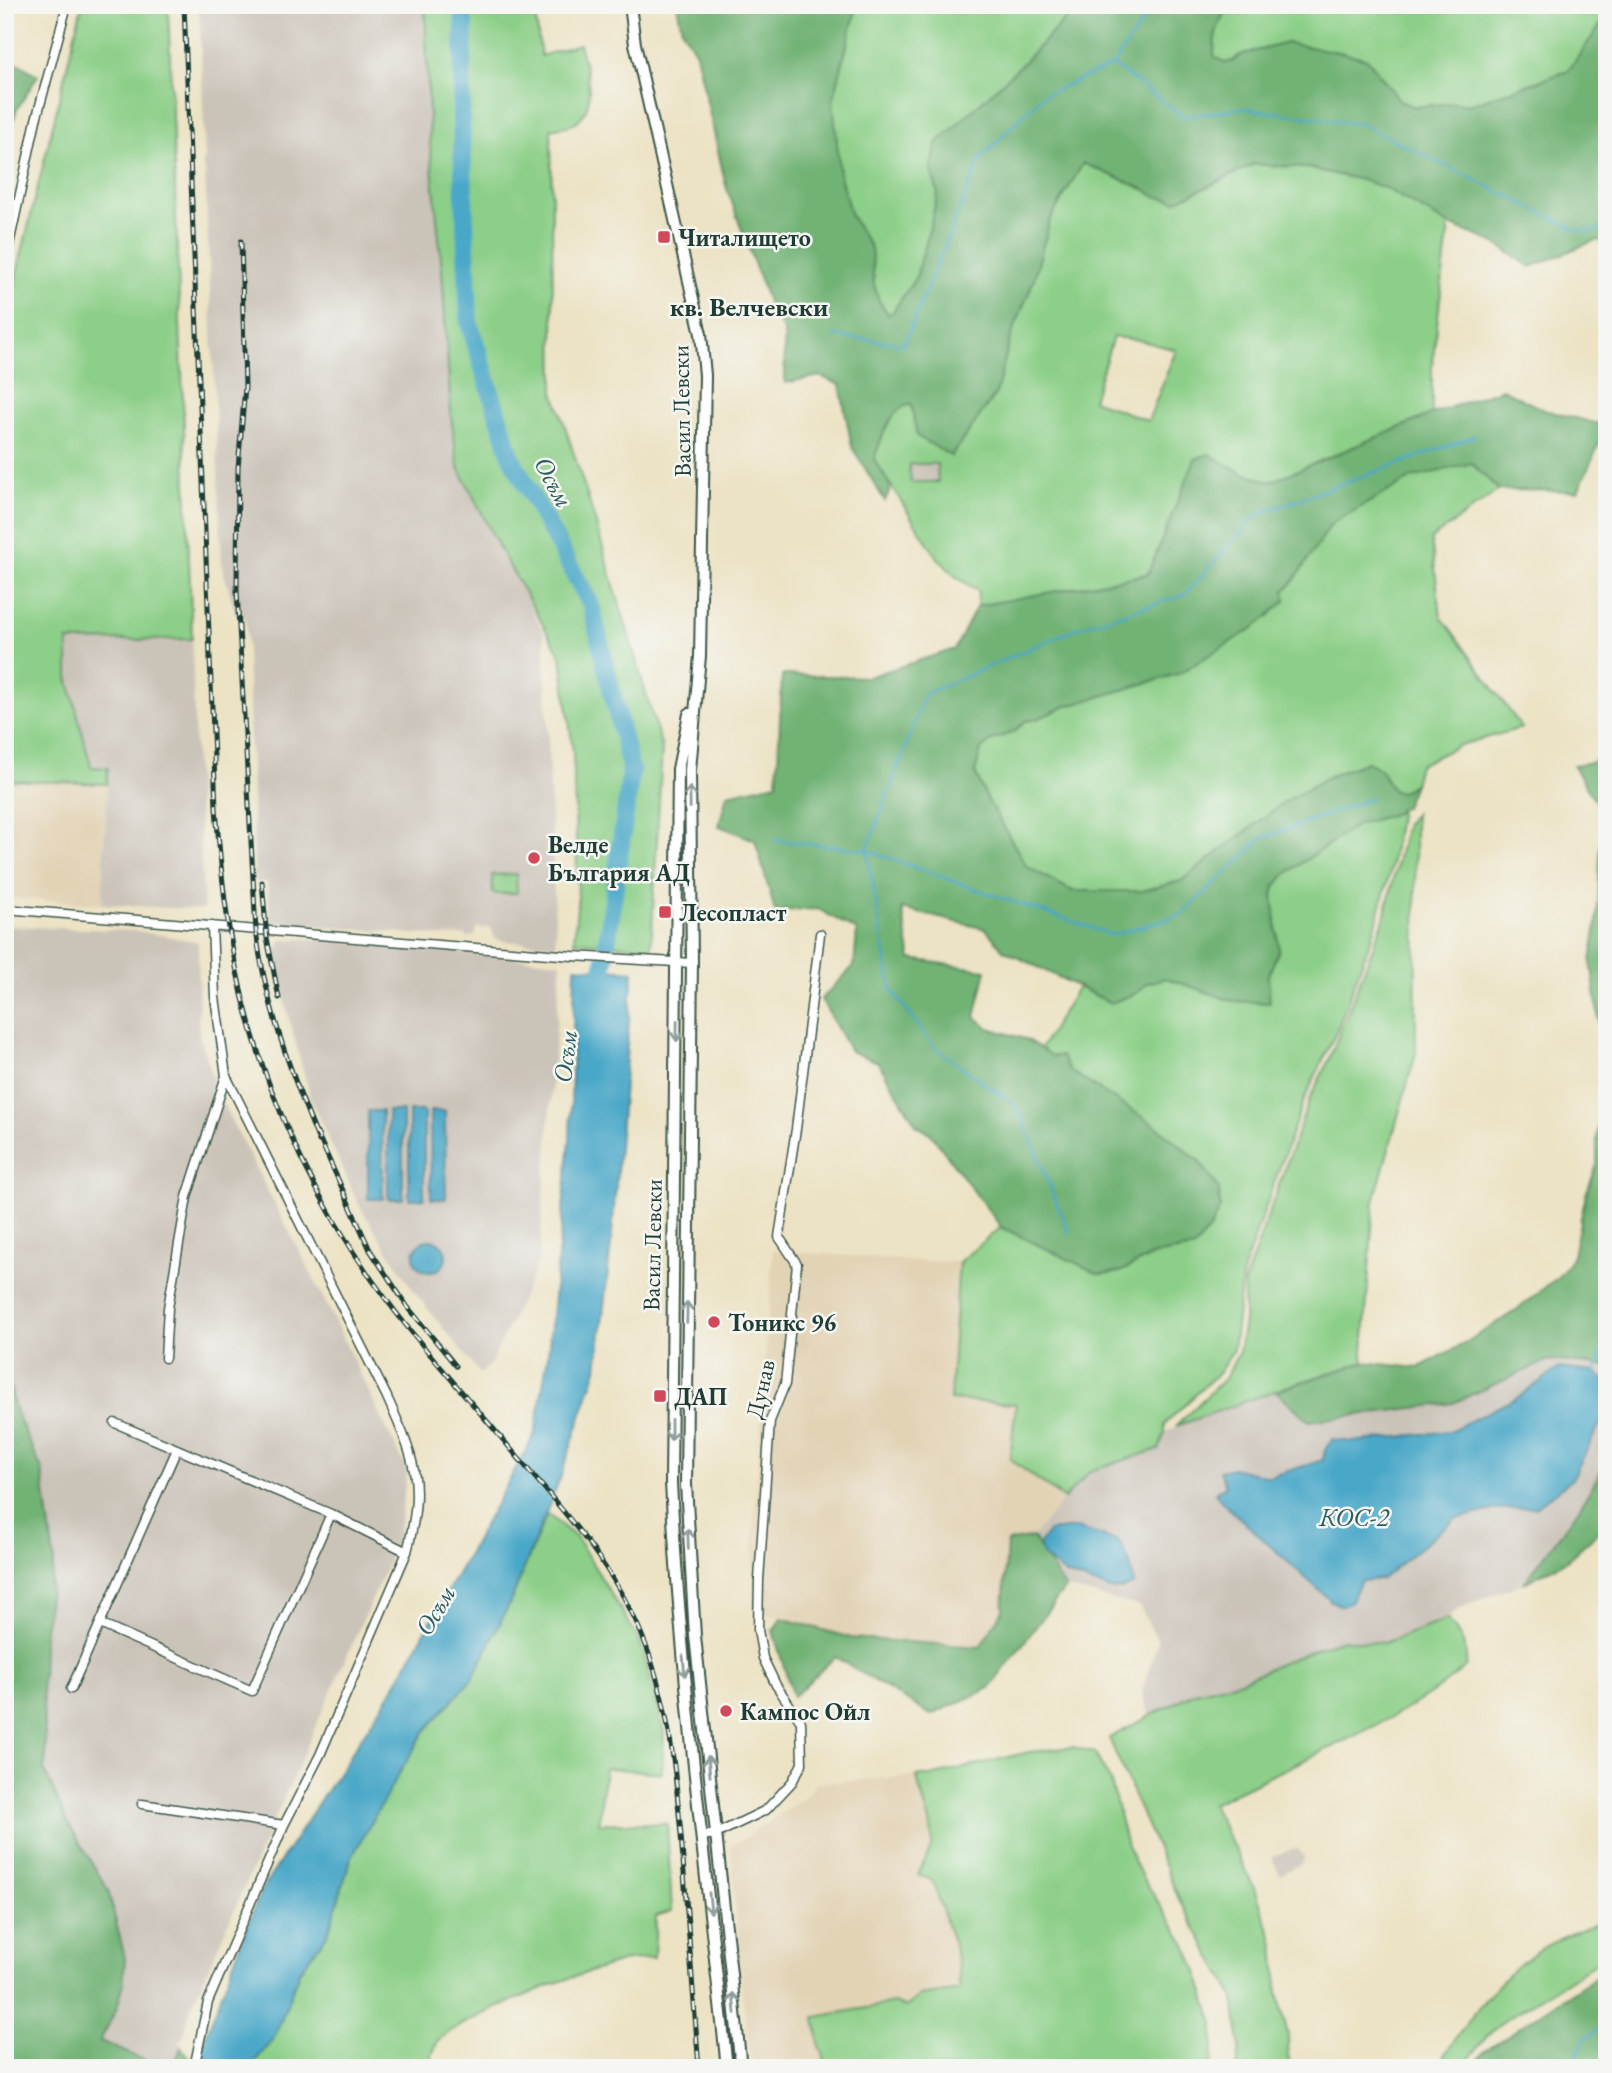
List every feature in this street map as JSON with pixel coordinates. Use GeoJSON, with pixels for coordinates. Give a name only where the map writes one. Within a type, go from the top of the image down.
{"type":"FeatureCollection","features":[{"type":"Feature","properties":{"kind":"main road","name":"Васил Левски"},"geometry":{"type":"LineString","coordinates":[[629,5],[635,44],[704,353],[700,656],[690,770],[692,963],[686,1484],[695,1636],[741,2068]]}},
{"type":"Feature","properties":{"kind":"main road","name":"Васил Левски"},"geometry":{"type":"LineString","coordinates":[[700,656],[678,769],[671,1483],[676,1570],[727,2068]]}},
{"type":"Feature","properties":{"kind":"street"},"geometry":{"type":"LineString","coordinates":[[5,263],[36,120],[67,5]]}},
{"type":"Feature","properties":{"kind":"street"},"geometry":{"type":"LineString","coordinates":[[5,909],[573,956],[692,963]]}},
{"type":"Feature","properties":{"kind":"street"},"geometry":{"type":"LineString","coordinates":[[194,2068],[208,2002],[284,1825],[320,1755],[407,1552],[416,1518],[417,1479],[408,1444],[386,1395],[226,1076],[215,997],[212,926]]}},
{"type":"Feature","properties":{"kind":"street","name":"Дунав"},"geometry":{"type":"LineString","coordinates":[[702,1836],[716,1834],[766,1810],[792,1782],[802,1764],[801,1721],[776,1685],[763,1658],[758,1630],[759,1580],[770,1420],[785,1384],[797,1264],[779,1237],[796,1129],[820,934]]}},
{"type":"Feature","properties":{"kind":"street"},"geometry":{"type":"LineString","coordinates":[[164,1358],[168,1308],[187,1197],[226,1076]]}},
{"type":"Feature","properties":{"kind":"street"},"geometry":{"type":"LineString","coordinates":[[115,1423],[331,1514],[407,1552]]}},
{"type":"Feature","properties":{"kind":"street"},"geometry":{"type":"LineString","coordinates":[[71,1689],[177,1449]]}},
{"type":"Feature","properties":{"kind":"street"},"geometry":{"type":"LineString","coordinates":[[100,1624],[252,1692],[331,1514]]}},
{"type":"Feature","properties":{"kind":"street"},"geometry":{"type":"LineString","coordinates":[[142,1804],[284,1825]]}},
{"type":"Feature","properties":{"kind":"shaded area","name":"Велде България АД"},"geometry":{"type":"Polygon","coordinates":[[[199,5],[428,5],[458,466],[544,633],[556,945],[502,941],[495,938],[491,928],[476,928],[476,935],[467,938],[466,935],[441,936],[271,922],[267,882],[255,882],[246,618],[236,615],[222,567],[203,169],[205,159],[199,5]]]}},
{"type":"Feature","properties":{"kind":"shaded area"},"geometry":{"type":"Polygon","coordinates":[[[908,464],[938,464],[938,482],[911,482],[908,464]]]}},
{"type":"Feature","properties":{"kind":"shaded area"},"geometry":{"type":"Polygon","coordinates":[[[192,639],[204,910],[102,904],[108,768],[91,767],[68,677],[68,641],[192,639]]]}},
{"type":"Feature","properties":{"kind":"shaded area"},"geometry":{"type":"Polygon","coordinates":[[[5,780],[107,784],[102,904],[5,898],[5,780]]]}},
{"type":"Feature","properties":{"kind":"shaded area"},"geometry":{"type":"Polygon","coordinates":[[[5,926],[137,931],[198,942],[199,1033],[218,1095],[320,1291],[407,1471],[397,1543],[192,2005],[174,2067],[160,2067],[100,2041],[117,2008],[123,1986],[67,1821],[44,1770],[46,1756],[43,1644],[54,1559],[50,1518],[26,1435],[15,1410],[5,1362],[5,926]]]}},
{"type":"Feature","properties":{"kind":"shaded area"},"geometry":{"type":"Polygon","coordinates":[[[310,939],[561,962],[539,1262],[490,1365],[480,1374],[415,1293],[359,1205],[311,1100],[279,981],[275,954],[282,940],[310,939]],[[368,1111],[368,1198],[382,1199],[382,1111],[368,1111]],[[388,1111],[388,1198],[402,1199],[403,1111],[388,1111]],[[409,1111],[424,1199],[424,1111],[409,1111]],[[430,1111],[431,1199],[445,1199],[445,1111],[430,1111]],[[424,1241],[416,1247],[414,1260],[425,1272],[434,1272],[446,1259],[445,1250],[434,1241],[424,1241]]]}},
{"type":"Feature","properties":{"kind":"shaded area"},"geometry":{"type":"Polygon","coordinates":[[[773,1250],[959,1262],[950,1400],[1016,1404],[1010,1459],[1064,1499],[1033,1537],[1007,1542],[1003,1610],[980,1647],[851,1638],[753,1609],[753,1533],[773,1250]]]}},
{"type":"Feature","properties":{"kind":"shaded area"},"geometry":{"type":"Polygon","coordinates":[[[1549,1360],[1607,1366],[1607,1462],[1578,1510],[1524,1583],[1458,1609],[1448,1619],[1384,1643],[1343,1640],[1238,1682],[1195,1692],[1150,1717],[1142,1691],[1158,1641],[1139,1606],[1065,1588],[1033,1537],[1090,1471],[1158,1449],[1165,1432],[1193,1419],[1276,1392],[1309,1421],[1453,1403],[1549,1360]]]}},
{"type":"Feature","properties":{"kind":"shaded area"},"geometry":{"type":"Polygon","coordinates":[[[917,1776],[931,1830],[932,1845],[921,1862],[934,1885],[949,1927],[956,1951],[960,1991],[906,2008],[819,2043],[828,2068],[752,2068],[742,1993],[731,1847],[804,1798],[816,1783],[917,1776]]]}},
{"type":"Feature","properties":{"kind":"shaded area"},"geometry":{"type":"Polygon","coordinates":[[[1298,1849],[1303,1854],[1302,1863],[1280,1875],[1271,1857],[1298,1849]]]}},
{"type":"Feature","properties":{"kind":"green space"},"geometry":{"type":"Polygon","coordinates":[[[82,5],[168,5],[192,639],[68,641],[68,677],[91,767],[108,768],[107,784],[5,780],[5,322],[82,5]]]}},
{"type":"Feature","properties":{"kind":"green space"},"geometry":{"type":"Polygon","coordinates":[[[425,5],[534,5],[541,56],[579,44],[585,64],[589,87],[587,108],[582,117],[573,124],[551,129],[554,392],[662,748],[651,948],[574,941],[578,896],[573,752],[561,656],[503,555],[458,466],[451,416],[442,270],[430,145],[425,5]]]}},
{"type":"Feature","properties":{"kind":"green space"},"geometry":{"type":"Polygon","coordinates":[[[677,5],[857,5],[833,101],[840,176],[851,216],[871,248],[874,285],[879,301],[888,314],[892,313],[916,277],[928,236],[938,193],[931,170],[937,143],[1020,66],[1079,5],[1230,5],[1219,24],[1215,42],[1214,56],[1225,63],[1240,55],[1287,43],[1345,53],[1367,59],[1401,102],[1416,107],[1454,103],[1469,105],[1568,71],[1607,19],[1607,242],[1596,240],[1531,267],[1491,241],[1449,225],[1385,188],[1362,180],[1307,168],[1254,164],[1176,201],[1154,196],[1083,163],[1050,220],[1033,282],[1010,339],[996,393],[951,456],[917,436],[911,404],[897,411],[887,426],[874,459],[891,487],[885,501],[852,447],[840,385],[820,376],[785,383],[784,331],[770,307],[726,186],[696,53],[682,30],[677,5]]]}},
{"type":"Feature","properties":{"kind":"green space"},"geometry":{"type":"Polygon","coordinates":[[[857,5],[1079,5],[1020,66],[931,170],[938,193],[916,277],[892,313],[888,314],[879,301],[874,285],[871,248],[851,216],[840,176],[833,102],[857,5]]]}},
{"type":"Feature","properties":{"kind":"green space"},"geometry":{"type":"Polygon","coordinates":[[[1230,5],[1607,5],[1607,19],[1568,71],[1469,105],[1454,103],[1416,107],[1401,102],[1367,59],[1287,43],[1240,55],[1233,61],[1224,63],[1214,56],[1214,41],[1218,23],[1230,5]]]}},
{"type":"Feature","properties":{"kind":"green space"},"geometry":{"type":"Polygon","coordinates":[[[5,56],[38,75],[14,119],[5,118],[5,56]]]}},
{"type":"Feature","properties":{"kind":"green space"},"geometry":{"type":"Polygon","coordinates":[[[1083,163],[1154,196],[1206,188],[1254,164],[1307,168],[1385,188],[1449,225],[1432,367],[1432,414],[1270,482],[1240,472],[1209,454],[1196,459],[1148,574],[977,606],[978,591],[955,576],[936,556],[874,459],[891,418],[903,407],[911,404],[951,456],[996,393],[1010,339],[1033,282],[1050,220],[1083,163]],[[1113,337],[1093,400],[1148,421],[1176,350],[1138,340],[1113,337]],[[909,464],[911,482],[938,482],[937,464],[909,464]]]}},
{"type":"Feature","properties":{"kind":"green space"},"geometry":{"type":"Polygon","coordinates":[[[1502,389],[1544,410],[1603,425],[1599,444],[1578,491],[1499,490],[1471,463],[1412,478],[1332,523],[1293,582],[1284,591],[1286,600],[1258,625],[1180,673],[1025,721],[1014,732],[994,739],[981,749],[975,773],[1027,867],[1072,891],[1142,891],[1181,881],[1283,803],[1330,776],[1367,762],[1381,770],[1393,791],[1401,792],[1414,784],[1405,807],[1397,813],[1357,825],[1287,873],[1275,886],[1273,896],[1279,949],[1268,976],[1270,1003],[1232,1001],[1166,978],[1147,983],[1137,993],[1111,1003],[1003,950],[986,929],[902,909],[911,959],[986,970],[975,1017],[989,1028],[1028,1040],[1052,1056],[1061,1056],[1070,1071],[1152,1123],[1199,1161],[1219,1189],[1220,1208],[1209,1230],[1194,1248],[1153,1255],[1120,1272],[1099,1274],[1001,1227],[930,1133],[917,1126],[878,1062],[850,1051],[821,999],[854,966],[857,931],[818,909],[775,911],[755,840],[719,826],[727,794],[777,783],[782,675],[868,677],[955,649],[977,606],[1148,574],[1195,459],[1209,454],[1240,472],[1270,482],[1432,414],[1502,389]]]}},
{"type":"Feature","properties":{"kind":"green space"},"geometry":{"type":"Polygon","coordinates":[[[1471,463],[1499,490],[1431,539],[1441,616],[1522,728],[1460,745],[1419,765],[1414,784],[1401,792],[1393,791],[1381,770],[1367,762],[1330,776],[1283,803],[1181,881],[1142,891],[1072,891],[1027,867],[975,773],[981,749],[994,739],[1014,732],[1025,721],[1180,673],[1270,615],[1332,523],[1412,478],[1471,463]]]}},
{"type":"Feature","properties":{"kind":"green space"},"geometry":{"type":"Polygon","coordinates":[[[1607,742],[1607,1366],[1549,1360],[1453,1403],[1309,1421],[1276,1391],[1364,1362],[1418,1368],[1462,1345],[1515,1311],[1558,1277],[1573,1255],[1586,1194],[1597,1165],[1597,1137],[1605,1066],[1591,961],[1597,923],[1602,812],[1573,765],[1594,762],[1607,742]]]}},
{"type":"Feature","properties":{"kind":"green space"},"geometry":{"type":"Polygon","coordinates":[[[1400,809],[1391,867],[1375,928],[1337,1030],[1303,1102],[1243,1270],[1233,1350],[1220,1371],[1165,1424],[1159,1449],[1090,1471],[1064,1499],[1010,1459],[1016,1404],[950,1400],[959,1262],[1001,1227],[1099,1274],[1120,1272],[1153,1255],[1194,1248],[1219,1189],[1199,1161],[1152,1123],[1070,1071],[1061,1056],[1052,1056],[1041,1048],[1078,987],[1111,1003],[1137,993],[1147,983],[1166,978],[1177,980],[1268,976],[1279,949],[1273,896],[1275,886],[1287,873],[1357,825],[1400,809]]]}},
{"type":"Feature","properties":{"kind":"green space"},"geometry":{"type":"Polygon","coordinates":[[[1415,813],[1416,1053],[1374,1201],[1364,1362],[1176,1426],[1226,1377],[1239,1352],[1244,1321],[1244,1283],[1310,1098],[1329,1060],[1384,919],[1406,824],[1415,813]]]}},
{"type":"Feature","properties":{"kind":"green space"},"geometry":{"type":"Polygon","coordinates":[[[516,874],[517,893],[493,894],[492,875],[516,874]]]}},
{"type":"Feature","properties":{"kind":"green space"},"geometry":{"type":"Polygon","coordinates":[[[5,1362],[15,1410],[42,1470],[54,1559],[43,1644],[46,1756],[44,1770],[67,1821],[108,1890],[125,1958],[123,1986],[117,2008],[100,2041],[160,2067],[174,2067],[181,2047],[189,2058],[186,2068],[5,2068],[5,1362]]]}},
{"type":"Feature","properties":{"kind":"green space"},"geometry":{"type":"Polygon","coordinates":[[[1607,1462],[1607,1524],[1566,1561],[1524,1583],[1578,1510],[1607,1462]]]}},
{"type":"Feature","properties":{"kind":"green space"},"geometry":{"type":"Polygon","coordinates":[[[547,1514],[576,1537],[640,1641],[664,1732],[662,1773],[605,1768],[599,1823],[667,1824],[672,1911],[656,1916],[654,1958],[628,1960],[558,1982],[457,2027],[438,2040],[432,2056],[432,2068],[250,2068],[275,2036],[299,1972],[328,1933],[351,1858],[396,1778],[424,1732],[473,1678],[511,1600],[547,1514]]]}},
{"type":"Feature","properties":{"kind":"green space"},"geometry":{"type":"Polygon","coordinates":[[[1033,1537],[1065,1588],[990,1688],[931,1715],[835,1657],[793,1697],[773,1631],[781,1618],[851,1638],[980,1647],[1003,1610],[1007,1542],[1033,1537]]]}},
{"type":"Feature","properties":{"kind":"green space"},"geometry":{"type":"Polygon","coordinates":[[[1448,1619],[1466,1653],[1466,1666],[1453,1678],[1379,1724],[1212,1804],[1256,1892],[1274,1944],[1278,1992],[1288,2036],[1289,2068],[1237,2068],[1240,2046],[1234,1997],[1179,1899],[1109,1738],[1195,1692],[1238,1682],[1315,1649],[1343,1640],[1384,1643],[1448,1619]]]}},
{"type":"Feature","properties":{"kind":"green space"},"geometry":{"type":"Polygon","coordinates":[[[1073,1747],[1094,1752],[1111,1782],[1127,1846],[1142,1877],[1186,1945],[1196,1968],[1214,2024],[1212,2068],[828,2068],[819,2043],[815,2017],[894,2003],[906,2007],[920,1996],[960,1990],[956,1951],[934,1885],[930,1879],[918,1875],[931,1848],[932,1835],[917,1776],[930,1776],[1029,1752],[1073,1747]]]}},
{"type":"Feature","properties":{"kind":"green space"},"geometry":{"type":"Polygon","coordinates":[[[1607,1919],[1607,1956],[1505,2020],[1488,2035],[1461,2068],[1435,2068],[1478,2009],[1515,1968],[1547,1945],[1607,1919]]]}},
{"type":"Feature","properties":{"kind":"green space"},"geometry":{"type":"Polygon","coordinates":[[[1607,1969],[1607,2068],[1473,2068],[1483,2052],[1607,1969]]]}},
{"type":"Feature","properties":{"kind":"water"},"geometry":{"type":"Polygon","coordinates":[[[575,967],[633,971],[612,1235],[597,1369],[561,1476],[511,1600],[473,1678],[424,1732],[351,1858],[328,1933],[299,1972],[275,2036],[250,2068],[197,2068],[199,2053],[261,1891],[392,1691],[535,1434],[548,1355],[570,1140],[575,967]]]}},
{"type":"Feature","properties":{"kind":"water"},"geometry":{"type":"Polygon","coordinates":[[[368,1111],[382,1111],[383,1199],[368,1199],[368,1111]]]}},
{"type":"Feature","properties":{"kind":"water"},"geometry":{"type":"Polygon","coordinates":[[[388,1111],[403,1111],[403,1199],[388,1199],[388,1111]]]}},
{"type":"Feature","properties":{"kind":"water"},"geometry":{"type":"Polygon","coordinates":[[[409,1111],[424,1111],[424,1199],[409,1199],[409,1111]]]}},
{"type":"Feature","properties":{"kind":"water"},"geometry":{"type":"Polygon","coordinates":[[[430,1111],[445,1111],[446,1199],[431,1199],[430,1111]]]}},
{"type":"Feature","properties":{"kind":"water"},"geometry":{"type":"Polygon","coordinates":[[[430,1240],[441,1245],[446,1256],[441,1267],[430,1272],[419,1267],[414,1256],[419,1245],[430,1240]]]}},
{"type":"Feature","properties":{"kind":"water","name":"КОС-2"},"geometry":{"type":"Polygon","coordinates":[[[1559,1368],[1595,1372],[1607,1382],[1605,1414],[1572,1479],[1536,1507],[1497,1509],[1455,1519],[1382,1579],[1361,1581],[1351,1601],[1342,1606],[1331,1601],[1222,1502],[1215,1492],[1226,1486],[1219,1471],[1233,1468],[1269,1477],[1323,1460],[1325,1450],[1332,1439],[1352,1442],[1450,1431],[1520,1396],[1559,1368]]]}},
{"type":"Feature","properties":{"kind":"water"},"geometry":{"type":"Polygon","coordinates":[[[1077,1528],[1119,1541],[1130,1563],[1134,1584],[1122,1590],[1112,1590],[1065,1574],[1044,1557],[1039,1544],[1049,1531],[1077,1528]]]}},
{"type":"Feature","properties":{"kind":"waterway","name":"Осъм"},"geometry":{"type":"LineString","coordinates":[[462,5],[464,25],[461,118],[469,323],[512,459],[591,605],[631,771],[600,993]]}},
{"type":"Feature","properties":{"kind":"waterway"},"geometry":{"type":"LineString","coordinates":[[834,336],[904,344],[981,158],[1042,96],[1113,65],[1154,5]]}},
{"type":"Feature","properties":{"kind":"waterway"},"geometry":{"type":"LineString","coordinates":[[1113,65],[1184,117],[1241,108],[1361,124],[1579,231],[1607,230]]}},
{"type":"Feature","properties":{"kind":"waterway"},"geometry":{"type":"LineString","coordinates":[[775,840],[867,850],[925,694],[1080,627],[1184,595],[1258,514],[1475,436]]}},
{"type":"Feature","properties":{"kind":"waterway"},"geometry":{"type":"LineString","coordinates":[[1069,1233],[1018,1107],[935,1048],[891,989],[867,850],[1113,935],[1181,915],[1263,838],[1372,798]]}},
{"type":"Feature","properties":{"kind":"waterway"},"geometry":{"type":"LineString","coordinates":[[1595,1372],[1607,1340]]}},
{"type":"Feature","properties":{"kind":"waterway"},"geometry":{"type":"LineString","coordinates":[[1570,2068],[1585,2039],[1607,2023]]}},
{"type":"Feature","properties":{"kind":"railway"},"geometry":{"type":"LineString","coordinates":[[184,5],[216,808],[229,928],[247,1016],[280,1112],[325,1204],[351,1247],[409,1329],[586,1541],[623,1595],[633,1615],[656,1677],[675,1774],[699,2068]]}},
{"type":"Feature","properties":{"kind":"railway"},"geometry":{"type":"LineString","coordinates":[[241,241],[245,387],[238,468],[237,591],[256,931],[266,986],[280,1038],[319,1141]]}},
{"type":"Feature","properties":{"kind":"railway"},"geometry":{"type":"LineString","coordinates":[[262,882],[267,938],[279,998]]}},
{"type":"Feature","properties":{"kind":"railway"},"geometry":{"type":"LineString","coordinates":[[317,1133],[370,1250],[407,1306],[456,1366]]}},
{"type":"Feature","properties":{"kind":"place","name":"Читалището"},"geometry":{"type":"Point","coordinates":[664,237]}},
{"type":"Feature","properties":{"kind":"place","name":"Велде България АД"},"geometry":{"type":"Point","coordinates":[534,858]}},
{"type":"Feature","properties":{"kind":"place","name":"Лесопласт"},"geometry":{"type":"Point","coordinates":[665,912]}},
{"type":"Feature","properties":{"kind":"place","name":"Тоникс 96"},"geometry":{"type":"Point","coordinates":[714,1322]}},
{"type":"Feature","properties":{"kind":"place","name":"ДАП"},"geometry":{"type":"Point","coordinates":[660,1396]}},
{"type":"Feature","properties":{"kind":"place","name":"Кампос Ойл"},"geometry":{"type":"Point","coordinates":[726,1711]}},
{"type":"Feature","properties":{"kind":"district","name":"кв. Велчевски"},"geometry":{"type":"Point","coordinates":[749,307]}}]}
